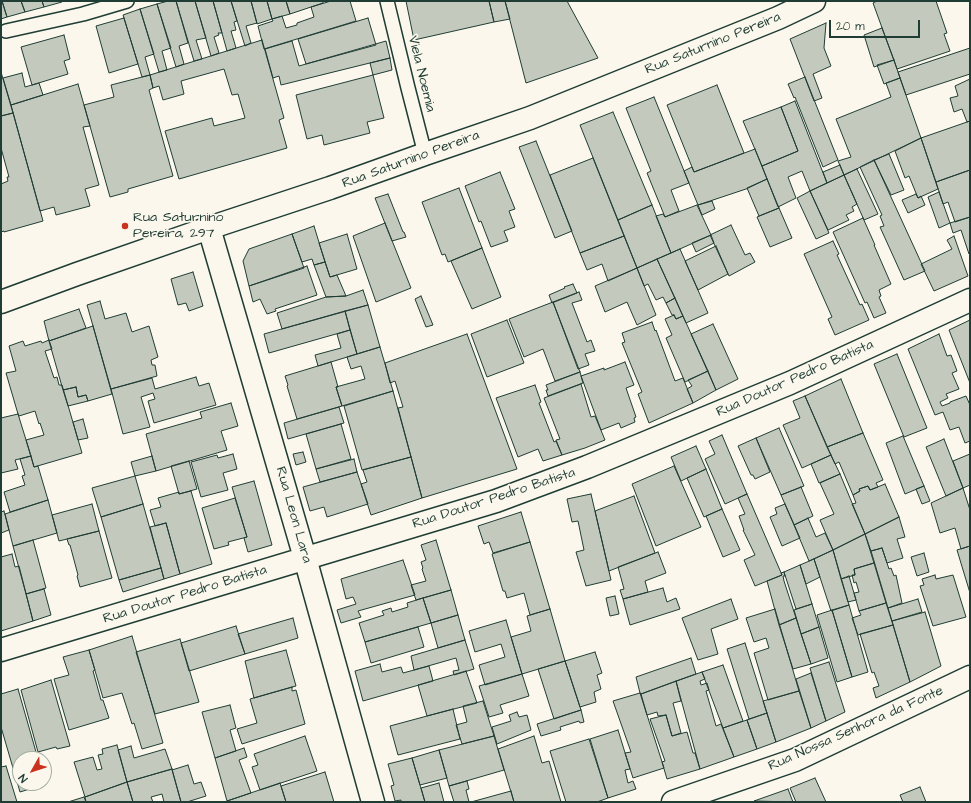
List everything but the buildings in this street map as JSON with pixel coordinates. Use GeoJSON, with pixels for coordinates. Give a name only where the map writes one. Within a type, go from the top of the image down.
{"type":"FeatureCollection","features":[{"type":"Feature","properties":{"kind":"street","name":"Rua Saturnino Pereira"},"geometry":{"type":"LineString","coordinates":[[1,302],[209,228],[330,188],[530,118],[778,18],[814,1]]}},
{"type":"Feature","properties":{"kind":"street","name":"Rua Leon Lara"},"geometry":{"type":"LineString","coordinates":[[209,228],[374,802]]}},
{"type":"Feature","properties":{"kind":"street","name":"Rua Doutor Pedro Batista"},"geometry":{"type":"LineString","coordinates":[[1,650],[496,501],[587,467],[790,383],[970,300]]}},
{"type":"Feature","properties":{"kind":"street","name":"Rua Nossa Senhora da Fonte"},"geometry":{"type":"LineString","coordinates":[[674,802],[795,760],[970,677]]}},
{"type":"Feature","properties":{"kind":"lane"},"geometry":{"type":"LineString","coordinates":[[6,31],[83,14],[127,1]]}},
{"type":"Feature","properties":{"kind":"lane","name":"Viela Noemia"},"geometry":{"type":"LineString","coordinates":[[387,1],[425,154]]}},
{"type":"Feature","properties":{"kind":"place","name":"Rua Saturnino Pereira, 297"},"geometry":{"type":"Point","coordinates":[125,226]}}]}
